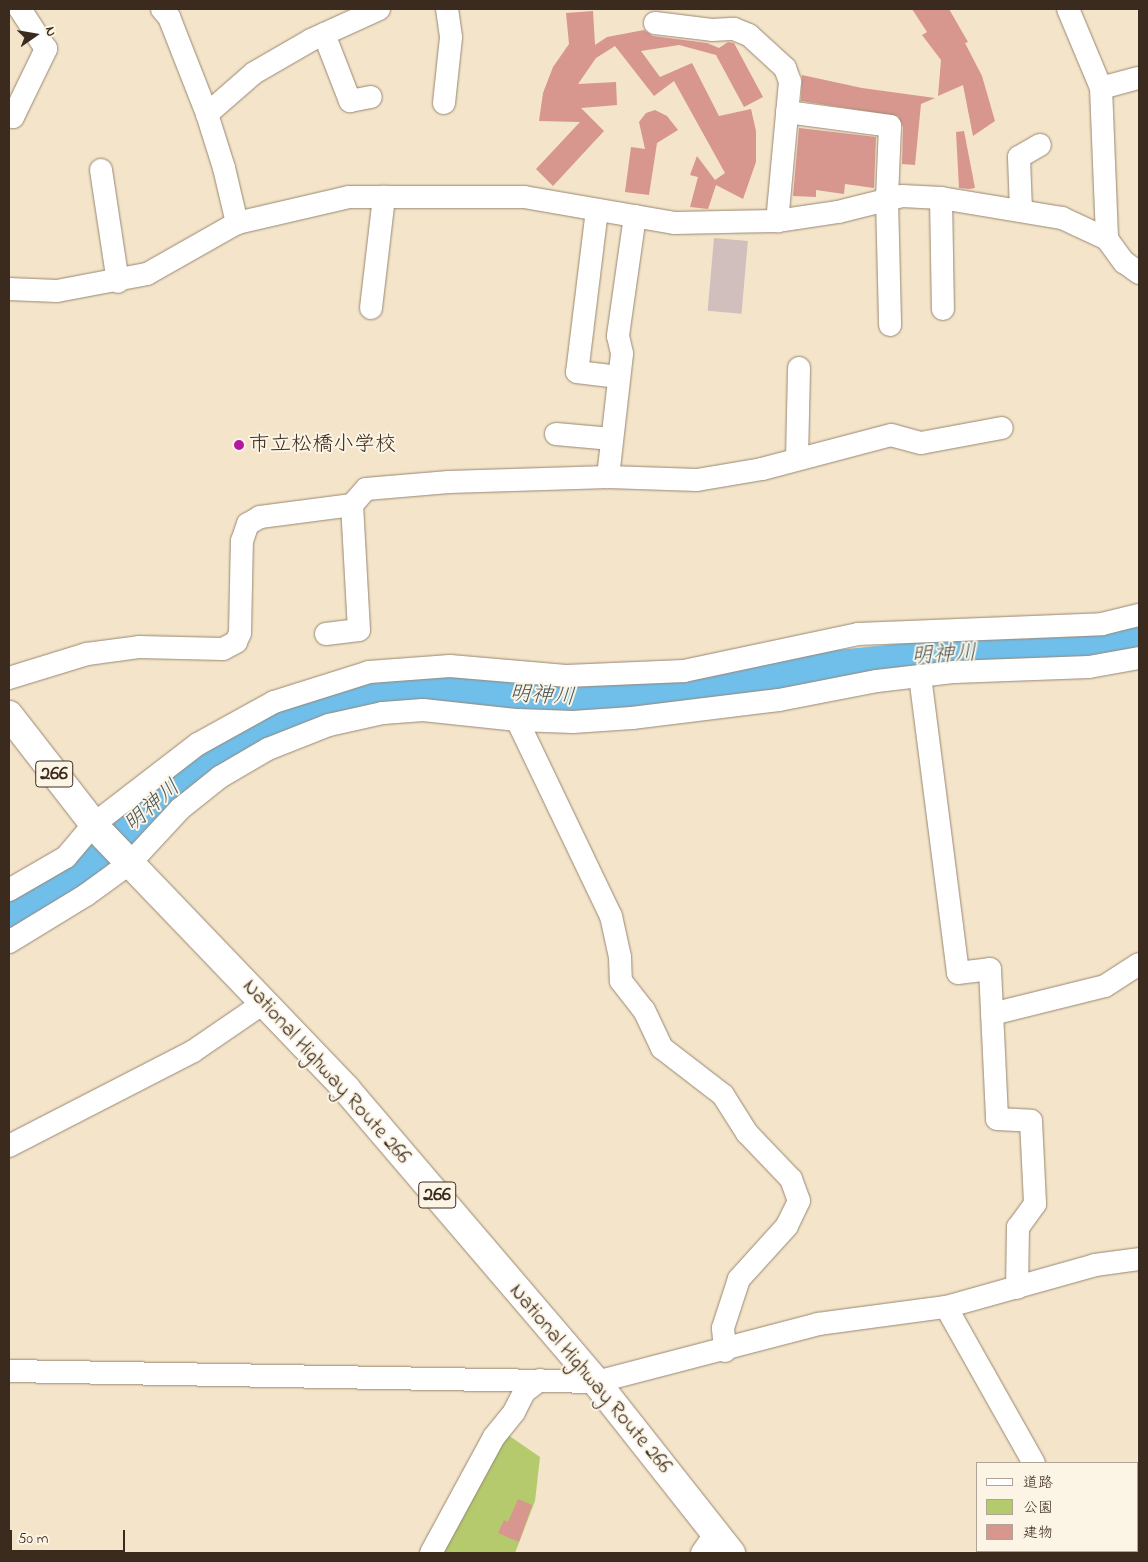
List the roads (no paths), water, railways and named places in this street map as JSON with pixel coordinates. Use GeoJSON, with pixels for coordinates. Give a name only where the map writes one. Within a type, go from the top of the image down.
{"type":"FeatureCollection","features":[{"type":"Feature","properties":{"kind":"highway","name":"National Highway Route 266"},"geometry":{"type":"LineString","coordinates":[[9,715],[97,828],[347,1090],[596,1382],[716,1547]]}},
{"type":"Feature","properties":{"kind":"street"},"geometry":{"type":"LineString","coordinates":[[9,111],[13,117],[46,50],[20,9]]}},
{"type":"Feature","properties":{"kind":"street"},"geometry":{"type":"LineString","coordinates":[[162,9],[169,17],[207,114],[237,223]]}},
{"type":"Feature","properties":{"kind":"street"},"geometry":{"type":"LineString","coordinates":[[207,114],[254,73],[324,34],[379,9]]}},
{"type":"Feature","properties":{"kind":"street"},"geometry":{"type":"LineString","coordinates":[[444,103],[450,45],[448,9]]}},
{"type":"Feature","properties":{"kind":"street"},"geometry":{"type":"LineString","coordinates":[[1068,9],[1101,88],[1107,239]]}},
{"type":"Feature","properties":{"kind":"street"},"geometry":{"type":"LineString","coordinates":[[655,23],[694,18],[734,29],[749,35],[769,51],[785,68],[790,82],[778,221]]}},
{"type":"Feature","properties":{"kind":"street"},"geometry":{"type":"LineString","coordinates":[[324,34],[350,101],[371,97]]}},
{"type":"Feature","properties":{"kind":"street"},"geometry":{"type":"LineString","coordinates":[[1101,88],[1139,78]]}},
{"type":"Feature","properties":{"kind":"street"},"geometry":{"type":"LineString","coordinates":[[788,112],[890,126],[887,199],[890,325]]}},
{"type":"Feature","properties":{"kind":"street"},"geometry":{"type":"LineString","coordinates":[[1021,210],[1019,157],[1040,145]]}},
{"type":"Feature","properties":{"kind":"street"},"geometry":{"type":"LineString","coordinates":[[101,170],[118,282]]}},
{"type":"Feature","properties":{"kind":"street"},"geometry":{"type":"LineString","coordinates":[[9,290],[57,291],[118,282],[147,274],[237,223],[349,197],[524,197],[674,223],[778,221],[838,212],[902,196],[941,198],[1062,218],[1107,239],[1124,262],[1139,273]]}},
{"type":"Feature","properties":{"kind":"street"},"geometry":{"type":"LineString","coordinates":[[371,308],[384,198]]}},
{"type":"Feature","properties":{"kind":"street"},"geometry":{"type":"LineString","coordinates":[[941,198],[943,309]]}},
{"type":"Feature","properties":{"kind":"street"},"geometry":{"type":"LineString","coordinates":[[597,210],[577,372],[619,377]]}},
{"type":"Feature","properties":{"kind":"street"},"geometry":{"type":"LineString","coordinates":[[608,477],[622,354],[618,336],[635,216]]}},
{"type":"Feature","properties":{"kind":"street"},"geometry":{"type":"LineString","coordinates":[[797,458],[799,368]]}},
{"type":"Feature","properties":{"kind":"street"},"geometry":{"type":"LineString","coordinates":[[9,678],[87,654],[139,647],[223,649],[236,642],[240,633],[242,541],[248,524],[260,518],[352,505],[366,489],[396,485],[608,477],[697,480],[762,469],[797,458],[891,435],[921,443],[1002,428]]}},
{"type":"Feature","properties":{"kind":"street"},"geometry":{"type":"LineString","coordinates":[[556,434],[612,438]]}},
{"type":"Feature","properties":{"kind":"street"},"geometry":{"type":"LineString","coordinates":[[326,634],[359,630],[352,505]]}},
{"type":"Feature","properties":{"kind":"street"},"geometry":{"type":"LineString","coordinates":[[9,890],[66,857],[97,828],[206,739],[274,702],[369,672],[450,666],[566,676],[684,670],[858,634],[1102,624],[1139,614]]}},
{"type":"Feature","properties":{"kind":"street"},"geometry":{"type":"LineString","coordinates":[[9,942],[86,895],[180,809],[220,777],[268,749],[329,725],[383,713],[423,710],[517,720],[573,722],[702,711],[920,676],[1089,667],[1139,658]]}},
{"type":"Feature","properties":{"kind":"street"},"geometry":{"type":"LineString","coordinates":[[920,676],[958,973],[990,969],[997,1119],[1031,1121],[1035,1204],[1018,1226],[1016,1288]]}},
{"type":"Feature","properties":{"kind":"street"},"geometry":{"type":"LineString","coordinates":[[517,720],[611,916],[620,957],[621,981],[644,1010],[662,1048],[723,1094],[747,1133],[791,1178],[799,1201],[787,1226],[739,1279],[723,1328],[725,1351]]}},
{"type":"Feature","properties":{"kind":"street"},"geometry":{"type":"LineString","coordinates":[[992,1014],[1105,986],[1139,964]]}},
{"type":"Feature","properties":{"kind":"street"},"geometry":{"type":"LineString","coordinates":[[9,1146],[192,1052],[265,1002]]}},
{"type":"Feature","properties":{"kind":"street"},"geometry":{"type":"LineString","coordinates":[[9,1371],[596,1382],[725,1351],[818,1324],[946,1307],[1095,1266],[1139,1259]]}},
{"type":"Feature","properties":{"kind":"street"},"geometry":{"type":"LineString","coordinates":[[946,1307],[1033,1462]]}},
{"type":"Feature","properties":{"kind":"street"},"geometry":{"type":"LineString","coordinates":[[431,1553],[494,1437],[514,1412],[524,1392],[540,1380]]}},
{"type":"Feature","properties":{"kind":"waterway","name":"明神川"},"geometry":{"type":"LineString","coordinates":[[9,915],[81,870],[178,785],[225,751],[298,716],[373,694],[438,689],[584,700],[705,690],[839,664],[918,656],[1069,651],[1139,641]]}},
{"type":"Feature","properties":{"kind":"place","name":"市立松橋小学校"},"geometry":{"type":"Point","coordinates":[239,445]}}]}
